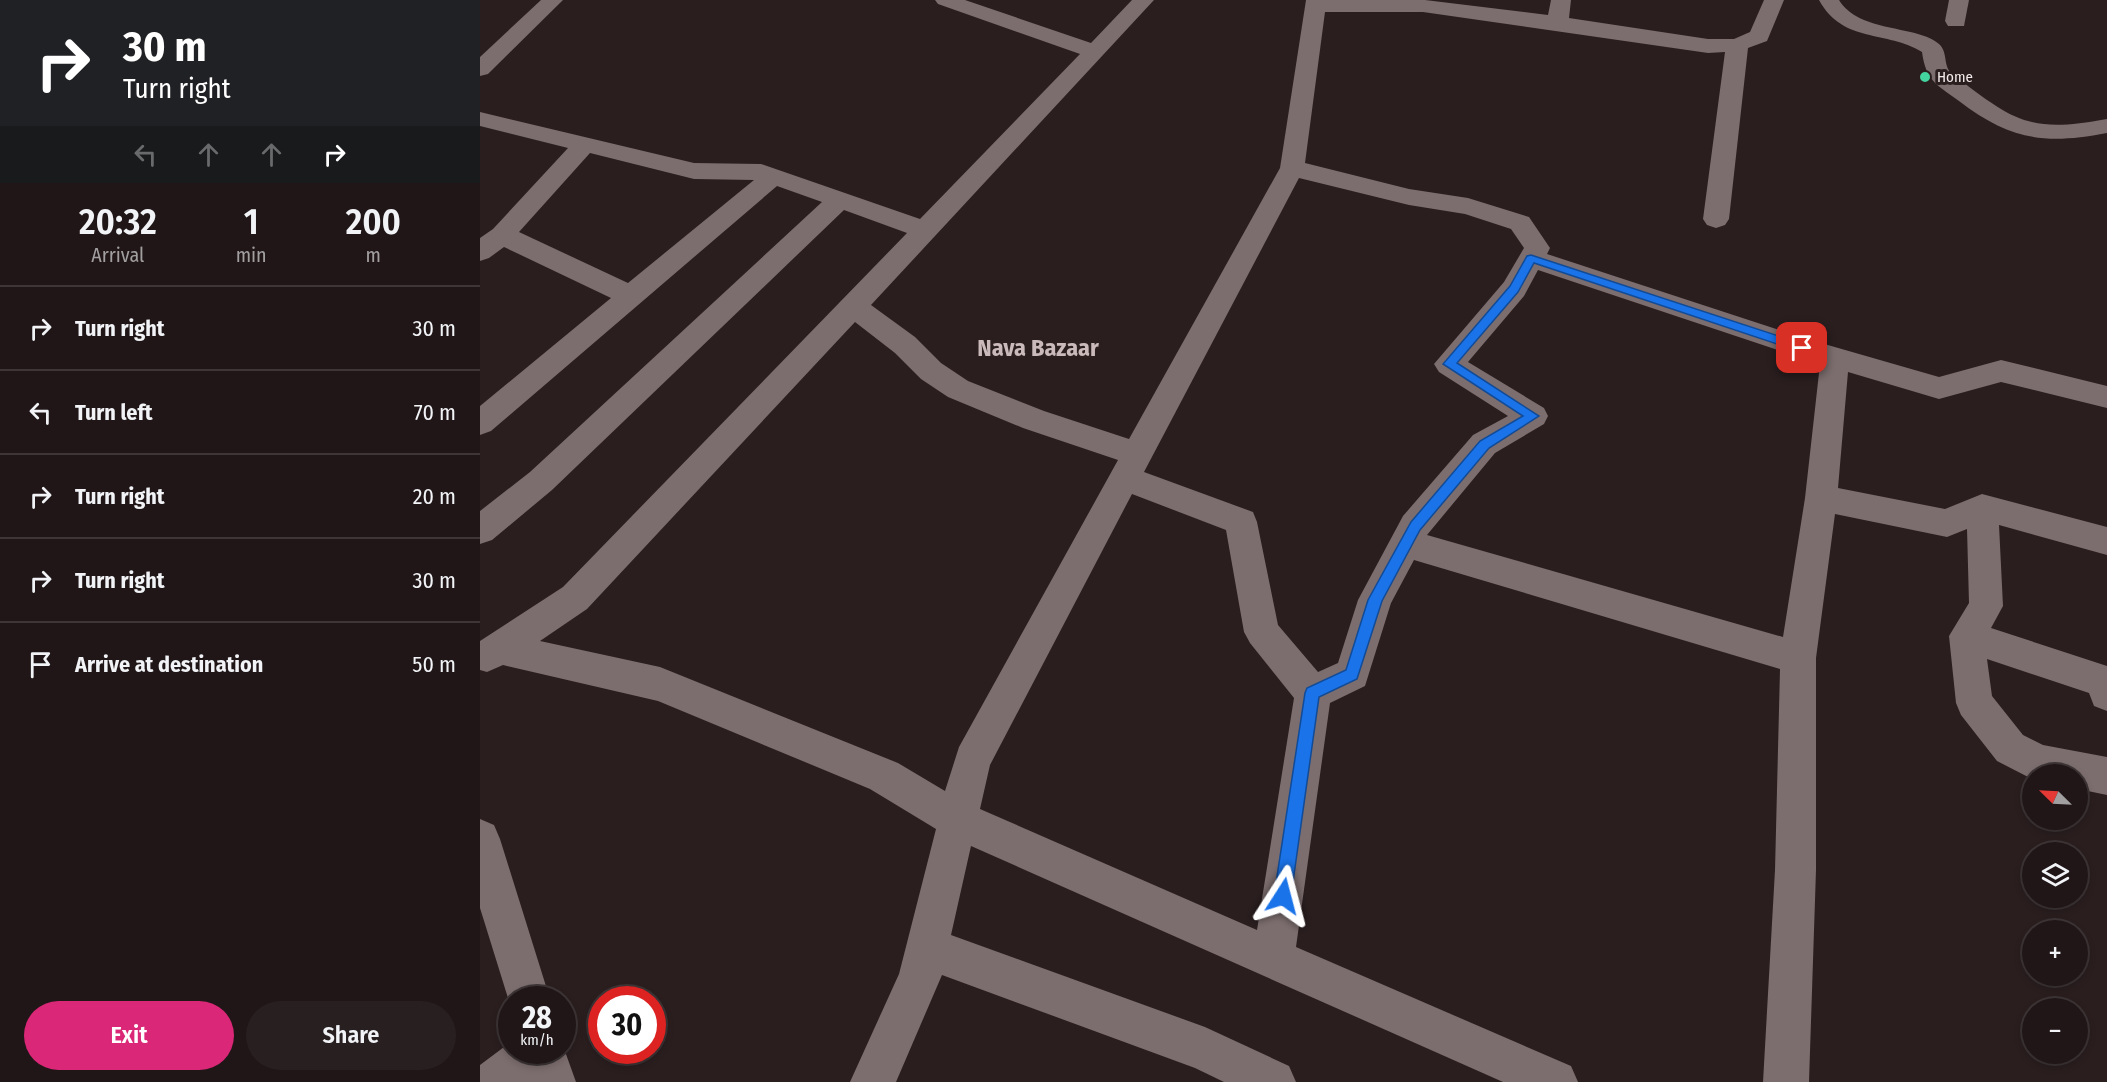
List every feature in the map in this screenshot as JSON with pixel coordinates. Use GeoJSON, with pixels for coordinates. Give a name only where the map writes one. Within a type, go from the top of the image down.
{"type":"FeatureCollection","features":[{"type":"Feature","properties":{"kind":"street"},"geometry":{"type":"LineString","coordinates":[[480,69],[553,0]]}},
{"type":"Feature","properties":{"kind":"street"},"geometry":{"type":"LineString","coordinates":[[945,0],[1095,52]]}},
{"type":"Feature","properties":{"kind":"street"},"geometry":{"type":"LineString","coordinates":[[489,654],[575,598],[1144,0]]}},
{"type":"Feature","properties":{"kind":"street"},"geometry":{"type":"LineString","coordinates":[[1558,22],[1561,0]]}},
{"type":"Feature","properties":{"kind":"street"},"geometry":{"type":"LineString","coordinates":[[873,1082],[920,977],[972,760],[1292,168],[1315,3],[1422,6],[1558,22],[1708,46],[1737,45],[1759,36],[1774,0]]}},
{"type":"Feature","properties":{"kind":"street"},"geometry":{"type":"LineString","coordinates":[[1829,0],[1834,11],[1856,23],[1924,44],[1932,49],[1936,71],[2005,124],[2046,134],[2076,133],[2107,126]]}},
{"type":"Feature","properties":{"kind":"street"},"geometry":{"type":"LineString","coordinates":[[1956,21],[1959,0]]}},
{"type":"Feature","properties":{"kind":"street"},"geometry":{"type":"LineString","coordinates":[[1716,219],[1737,45]]}},
{"type":"Feature","properties":{"kind":"street"},"geometry":{"type":"LineString","coordinates":[[480,119],[694,171],[761,171],[926,230]]}},
{"type":"Feature","properties":{"kind":"street"},"geometry":{"type":"LineString","coordinates":[[480,252],[502,235],[585,144]]}},
{"type":"Feature","properties":{"kind":"street"},"geometry":{"type":"LineString","coordinates":[[1292,168],[1409,197],[1468,206],[1520,223],[1537,248],[1514,289],[1449,364],[1533,416],[1484,444],[1415,526],[1375,600],[1352,674],[1312,693]]}},
{"type":"Feature","properties":{"kind":"street"},"geometry":{"type":"LineString","coordinates":[[480,423],[774,176]]}},
{"type":"Feature","properties":{"kind":"street"},"geometry":{"type":"LineString","coordinates":[[480,530],[541,481],[841,199]]}},
{"type":"Feature","properties":{"kind":"street"},"geometry":{"type":"LineString","coordinates":[[502,235],[631,296]]}},
{"type":"Feature","properties":{"kind":"street"},"geometry":{"type":"LineString","coordinates":[[1531,258],[1835,358],[1939,388],[2001,371],[2107,397]]}},
{"type":"Feature","properties":{"kind":"street"},"geometry":{"type":"LineString","coordinates":[[853,306],[905,345],[931,371],[958,389],[1034,420],[1241,522],[1262,632],[1312,693],[1273,959]]}},
{"type":"Feature","properties":{"kind":"street"},"geometry":{"type":"LineString","coordinates":[[1786,1082],[1798,826],[1798,658],[1821,498],[1835,358]]}},
{"type":"Feature","properties":{"kind":"street"},"geometry":{"type":"LineString","coordinates":[[1821,498],[1947,523],[1982,507],[2107,541]]}},
{"type":"Feature","properties":{"kind":"street"},"geometry":{"type":"LineString","coordinates":[[1982,507],[1986,606],[1967,636],[1974,703],[2010,748],[2039,763],[2107,776]]}},
{"type":"Feature","properties":{"kind":"street"},"geometry":{"type":"LineString","coordinates":[[1406,543],[1798,658]]}},
{"type":"Feature","properties":{"kind":"street"},"geometry":{"type":"LineString","coordinates":[[1967,636],[2106,682],[2107,694]]}},
{"type":"Feature","properties":{"kind":"street"},"geometry":{"type":"LineString","coordinates":[[489,654],[660,684],[884,776],[958,820],[1555,1082]]}},
{"type":"Feature","properties":{"kind":"street"},"geometry":{"type":"LineString","coordinates":[[480,839],[524,986]]}},
{"type":"Feature","properties":{"kind":"street"},"geometry":{"type":"LineString","coordinates":[[927,948],[1205,1048],[1273,1082]]}},
{"type":"Feature","properties":{"kind":"street"},"geometry":{"type":"LineString","coordinates":[[494,1082],[518,1064]]}},
{"type":"Feature","properties":{"kind":"street"},"geometry":{"type":"LineString","coordinates":[[547,1064],[552,1082]]}},
{"type":"Feature","properties":{"kind":"place","name":"Home"},"geometry":{"type":"Point","coordinates":[1925,77]}},
{"type":"Feature","properties":{"kind":"district","name":"Nava Bazaar"},"geometry":{"type":"Point","coordinates":[1038,348]}},
{"type":"Feature","properties":{"kind":"route"},"geometry":{"type":"LineString","coordinates":[[1283,896],[1312,693],[1352,674],[1375,600],[1415,526],[1460,477],[1484,444],[1533,416],[1449,364],[1514,289],[1531,258],[1802,348]]}}]}
